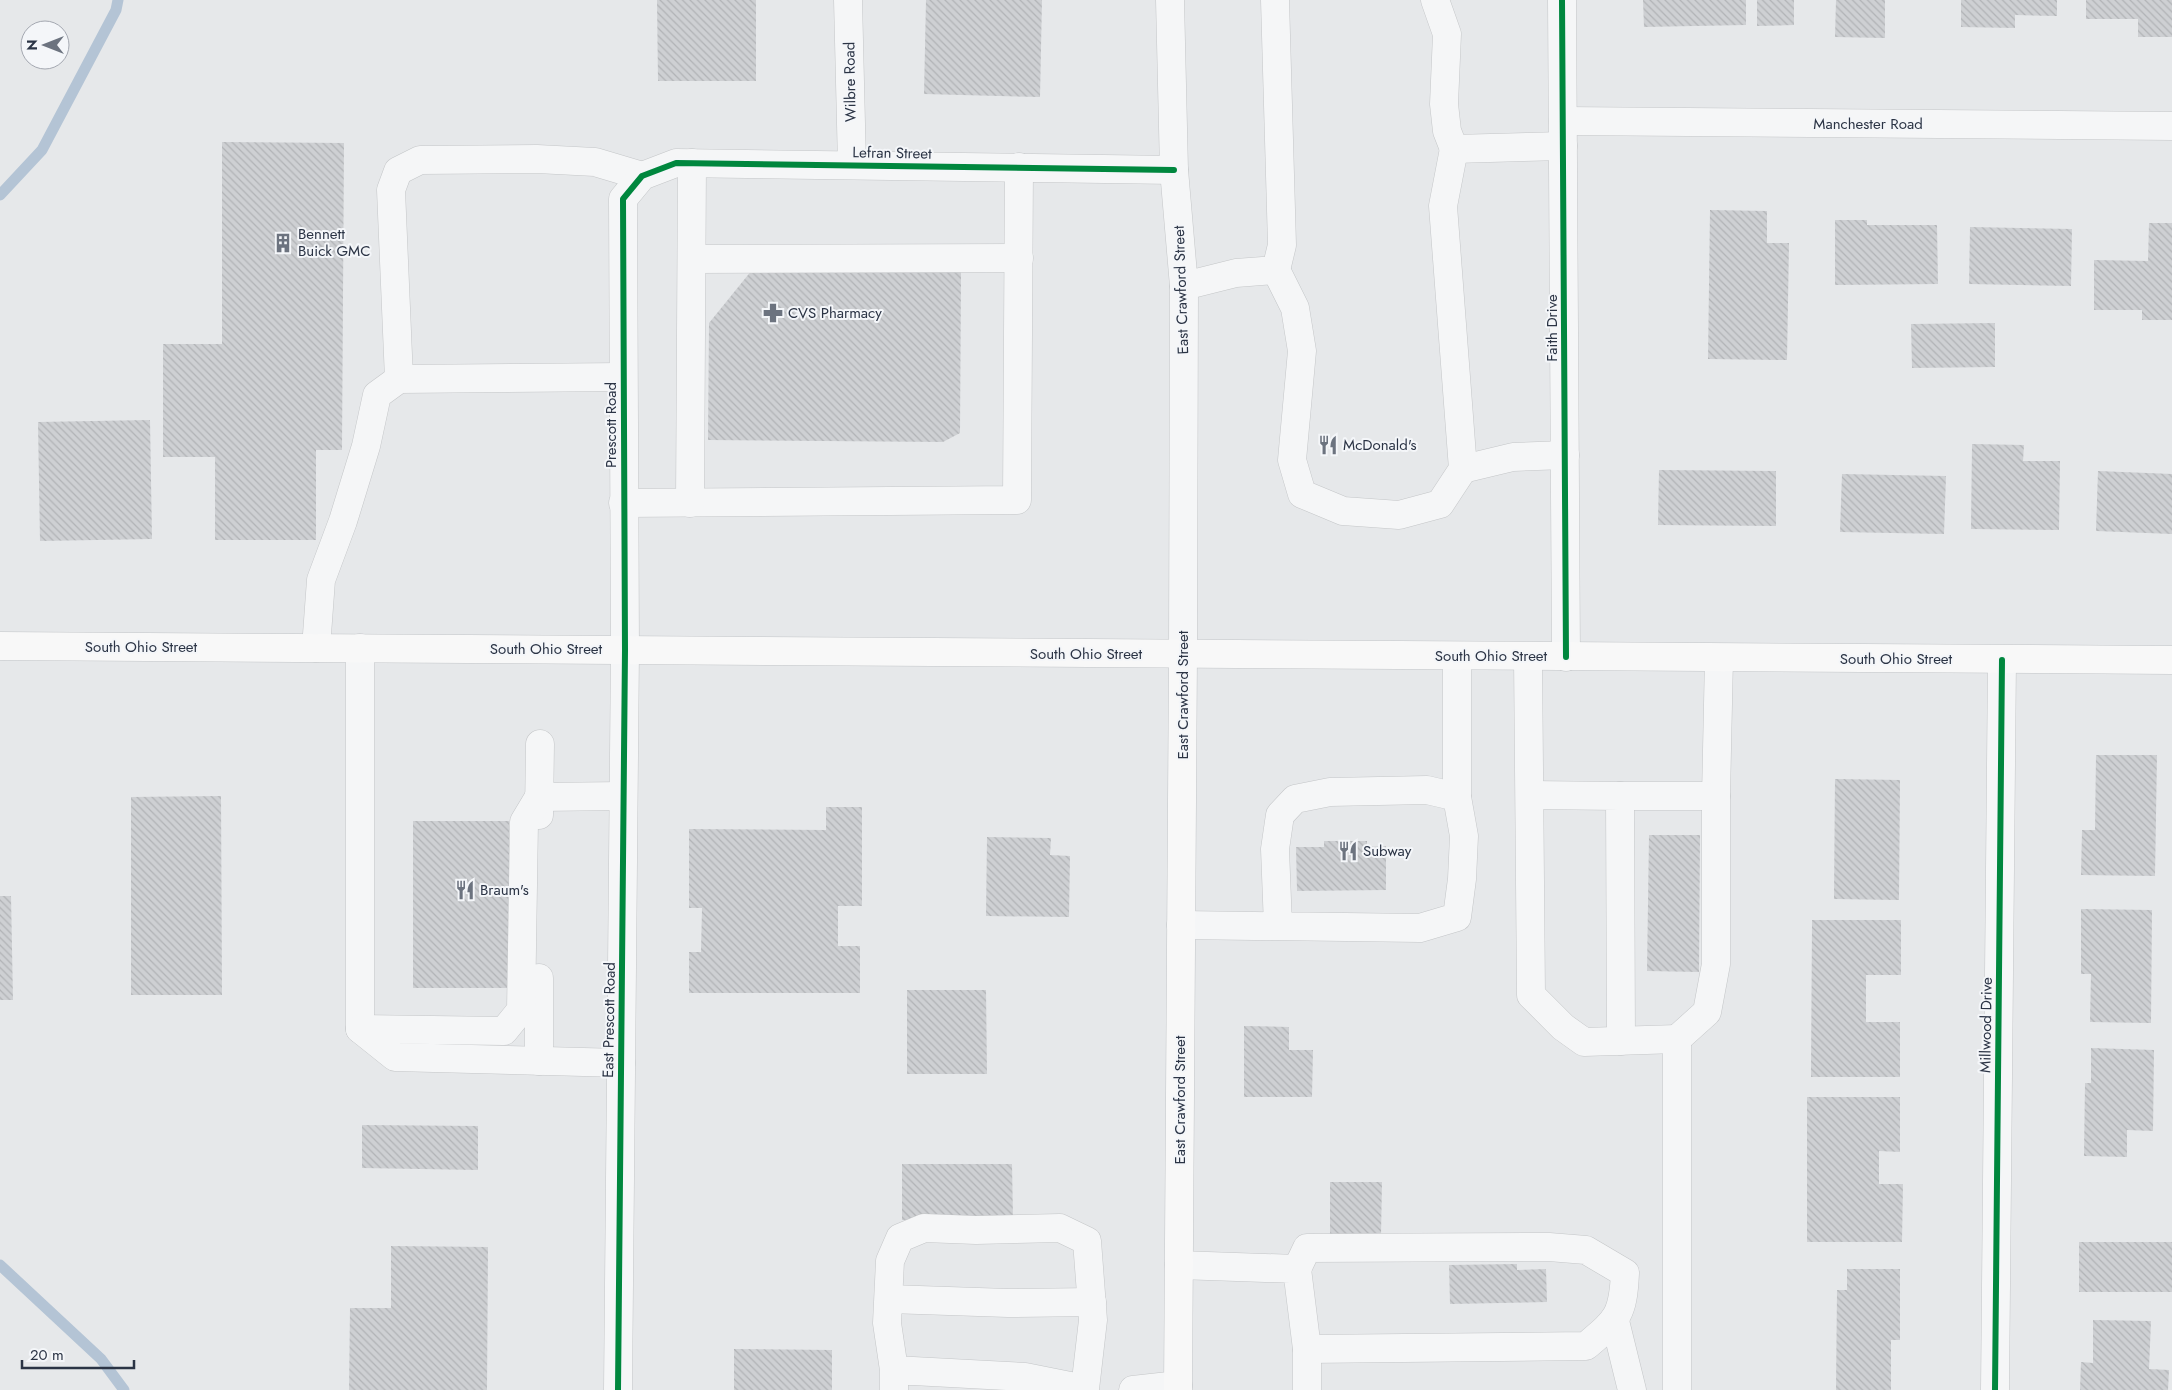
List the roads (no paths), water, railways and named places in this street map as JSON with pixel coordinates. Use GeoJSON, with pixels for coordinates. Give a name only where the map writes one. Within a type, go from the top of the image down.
{"type":"FeatureCollection","features":[{"type":"Feature","properties":{"kind":"main road","name":"South Ohio Street"},"geometry":{"type":"LineString","coordinates":[[0,646],[2172,660]]}},
{"type":"Feature","properties":{"kind":"main road","name":"East Crawford Street"},"geometry":{"type":"LineString","coordinates":[[1178,1388],[1183,654]]}},
{"type":"Feature","properties":{"kind":"street","name":"Wilbre Road"},"geometry":{"type":"LineString","coordinates":[[848,0],[852,165]]}},
{"type":"Feature","properties":{"kind":"street","name":"East Crawford Street"},"geometry":{"type":"LineString","coordinates":[[1170,0],[1174,170],[1184,286],[1183,654]]}},
{"type":"Feature","properties":{"kind":"street"},"geometry":{"type":"LineString","coordinates":[[1275,0],[1282,245],[1276,270],[1295,308],[1302,351],[1292,460],[1302,494],[1343,511],[1399,515],[1440,504],[1463,469],[1443,206],[1454,149],[1447,131],[1444,104],[1447,34],[1435,0]]}},
{"type":"Feature","properties":{"kind":"street","name":"Faith Drive"},"geometry":{"type":"LineString","coordinates":[[1562,0],[1566,657]]}},
{"type":"Feature","properties":{"kind":"street","name":"Manchester Road"},"geometry":{"type":"LineString","coordinates":[[1454,149],[1563,134],[2172,126]]}},
{"type":"Feature","properties":{"kind":"street"},"geometry":{"type":"LineString","coordinates":[[399,379],[391,190],[398,171],[420,160],[537,159],[595,162],[642,176]]}},
{"type":"Feature","properties":{"kind":"street","name":"Lefran Street"},"geometry":{"type":"LineString","coordinates":[[623,199],[642,176],[676,163],[1174,170]]}},
{"type":"Feature","properties":{"kind":"street"},"geometry":{"type":"LineString","coordinates":[[690,503],[692,163]]}},
{"type":"Feature","properties":{"kind":"street"},"geometry":{"type":"LineString","coordinates":[[623,503],[1017,500],[1020,167]]}},
{"type":"Feature","properties":{"kind":"street","name":"Prescott Road"},"geometry":{"type":"LineString","coordinates":[[623,199],[625,650]]}},
{"type":"Feature","properties":{"kind":"street"},"geometry":{"type":"LineString","coordinates":[[692,259],[1019,258]]}},
{"type":"Feature","properties":{"kind":"street"},"geometry":{"type":"LineString","coordinates":[[1184,286],[1236,273],[1276,270]]}},
{"type":"Feature","properties":{"kind":"street"},"geometry":{"type":"LineString","coordinates":[[316,648],[321,580],[343,521],[366,446],[377,395],[399,379],[623,377]]}},
{"type":"Feature","properties":{"kind":"street"},"geometry":{"type":"LineString","coordinates":[[1463,469],[1513,457],[1565,455]]}},
{"type":"Feature","properties":{"kind":"street"},"geometry":{"type":"LineString","coordinates":[[360,648],[360,1029]]}},
{"type":"Feature","properties":{"kind":"street","name":"East Prescott Road"},"geometry":{"type":"LineString","coordinates":[[618,1390],[625,650]]}},
{"type":"Feature","properties":{"kind":"street"},"geometry":{"type":"LineString","coordinates":[[1181,925],[1420,928],[1457,917],[1462,879],[1464,836],[1457,797],[1457,656]]}},
{"type":"Feature","properties":{"kind":"street"},"geometry":{"type":"LineString","coordinates":[[1528,657],[1531,995],[1563,1027],[1584,1042],[1677,1039],[1707,1012],[1716,964],[1716,796],[1719,658]]}},
{"type":"Feature","properties":{"kind":"street","name":"Millwood Drive"},"geometry":{"type":"LineString","coordinates":[[1995,1390],[2002,660]]}},
{"type":"Feature","properties":{"kind":"street"},"geometry":{"type":"LineString","coordinates":[[539,1061],[540,744]]}},
{"type":"Feature","properties":{"kind":"street"},"geometry":{"type":"LineString","coordinates":[[1278,926],[1275,849],[1280,815],[1295,799],[1330,792],[1427,790],[1457,797]]}},
{"type":"Feature","properties":{"kind":"street"},"geometry":{"type":"LineString","coordinates":[[1530,795],[1716,796]]}},
{"type":"Feature","properties":{"kind":"street"},"geometry":{"type":"LineString","coordinates":[[539,797],[623,796]]}},
{"type":"Feature","properties":{"kind":"street"},"geometry":{"type":"LineString","coordinates":[[1620,796],[1621,1041]]}},
{"type":"Feature","properties":{"kind":"street"},"geometry":{"type":"LineString","coordinates":[[360,1029],[504,1030],[521,1010],[524,822],[539,797]]}},
{"type":"Feature","properties":{"kind":"street"},"geometry":{"type":"LineString","coordinates":[[360,1029],[395,1057],[621,1063]]}},
{"type":"Feature","properties":{"kind":"street"},"geometry":{"type":"LineString","coordinates":[[1677,1039],[1677,1390]]}},
{"type":"Feature","properties":{"kind":"street"},"geometry":{"type":"LineString","coordinates":[[924,1228],[976,1230],[1060,1228],[1087,1241],[1093,1320],[1088,1390],[1025,1377],[894,1380],[887,1323],[889,1299],[890,1261],[900,1238],[924,1228]]}},
{"type":"Feature","properties":{"kind":"street"},"geometry":{"type":"LineString","coordinates":[[1307,1349],[1586,1346],[1615,1321],[1624,1300],[1625,1273],[1586,1250],[1549,1247],[1307,1248],[1297,1269],[1307,1349],[1307,1390]]}},
{"type":"Feature","properties":{"kind":"street"},"geometry":{"type":"LineString","coordinates":[[1179,1265],[1297,1269]]}},
{"type":"Feature","properties":{"kind":"street"},"geometry":{"type":"LineString","coordinates":[[889,1299],[1008,1303],[1092,1302]]}},
{"type":"Feature","properties":{"kind":"street"},"geometry":{"type":"LineString","coordinates":[[1615,1321],[1632,1390]]}},
{"type":"Feature","properties":{"kind":"street"},"geometry":{"type":"LineString","coordinates":[[1133,1390],[1178,1388]]}},
{"type":"Feature","properties":{"kind":"waterway"},"geometry":{"type":"LineString","coordinates":[[0,195],[42,150],[116,10],[118,0]]}},
{"type":"Feature","properties":{"kind":"waterway"},"geometry":{"type":"LineString","coordinates":[[0,1265],[101,1359],[124,1390]]}},
{"type":"Feature","properties":{"kind":"place","name":"Bennett Buick GMC"},"geometry":{"type":"Point","coordinates":[283,243]}},
{"type":"Feature","properties":{"kind":"place","name":"CVS Pharmacy"},"geometry":{"type":"Point","coordinates":[773,313]}},
{"type":"Feature","properties":{"kind":"place","name":"McDonald's"},"geometry":{"type":"Point","coordinates":[1328,445]}},
{"type":"Feature","properties":{"kind":"place","name":"Subway"},"geometry":{"type":"Point","coordinates":[1348,851]}},
{"type":"Feature","properties":{"kind":"place","name":"Braum's"},"geometry":{"type":"Point","coordinates":[465,890]}}]}
